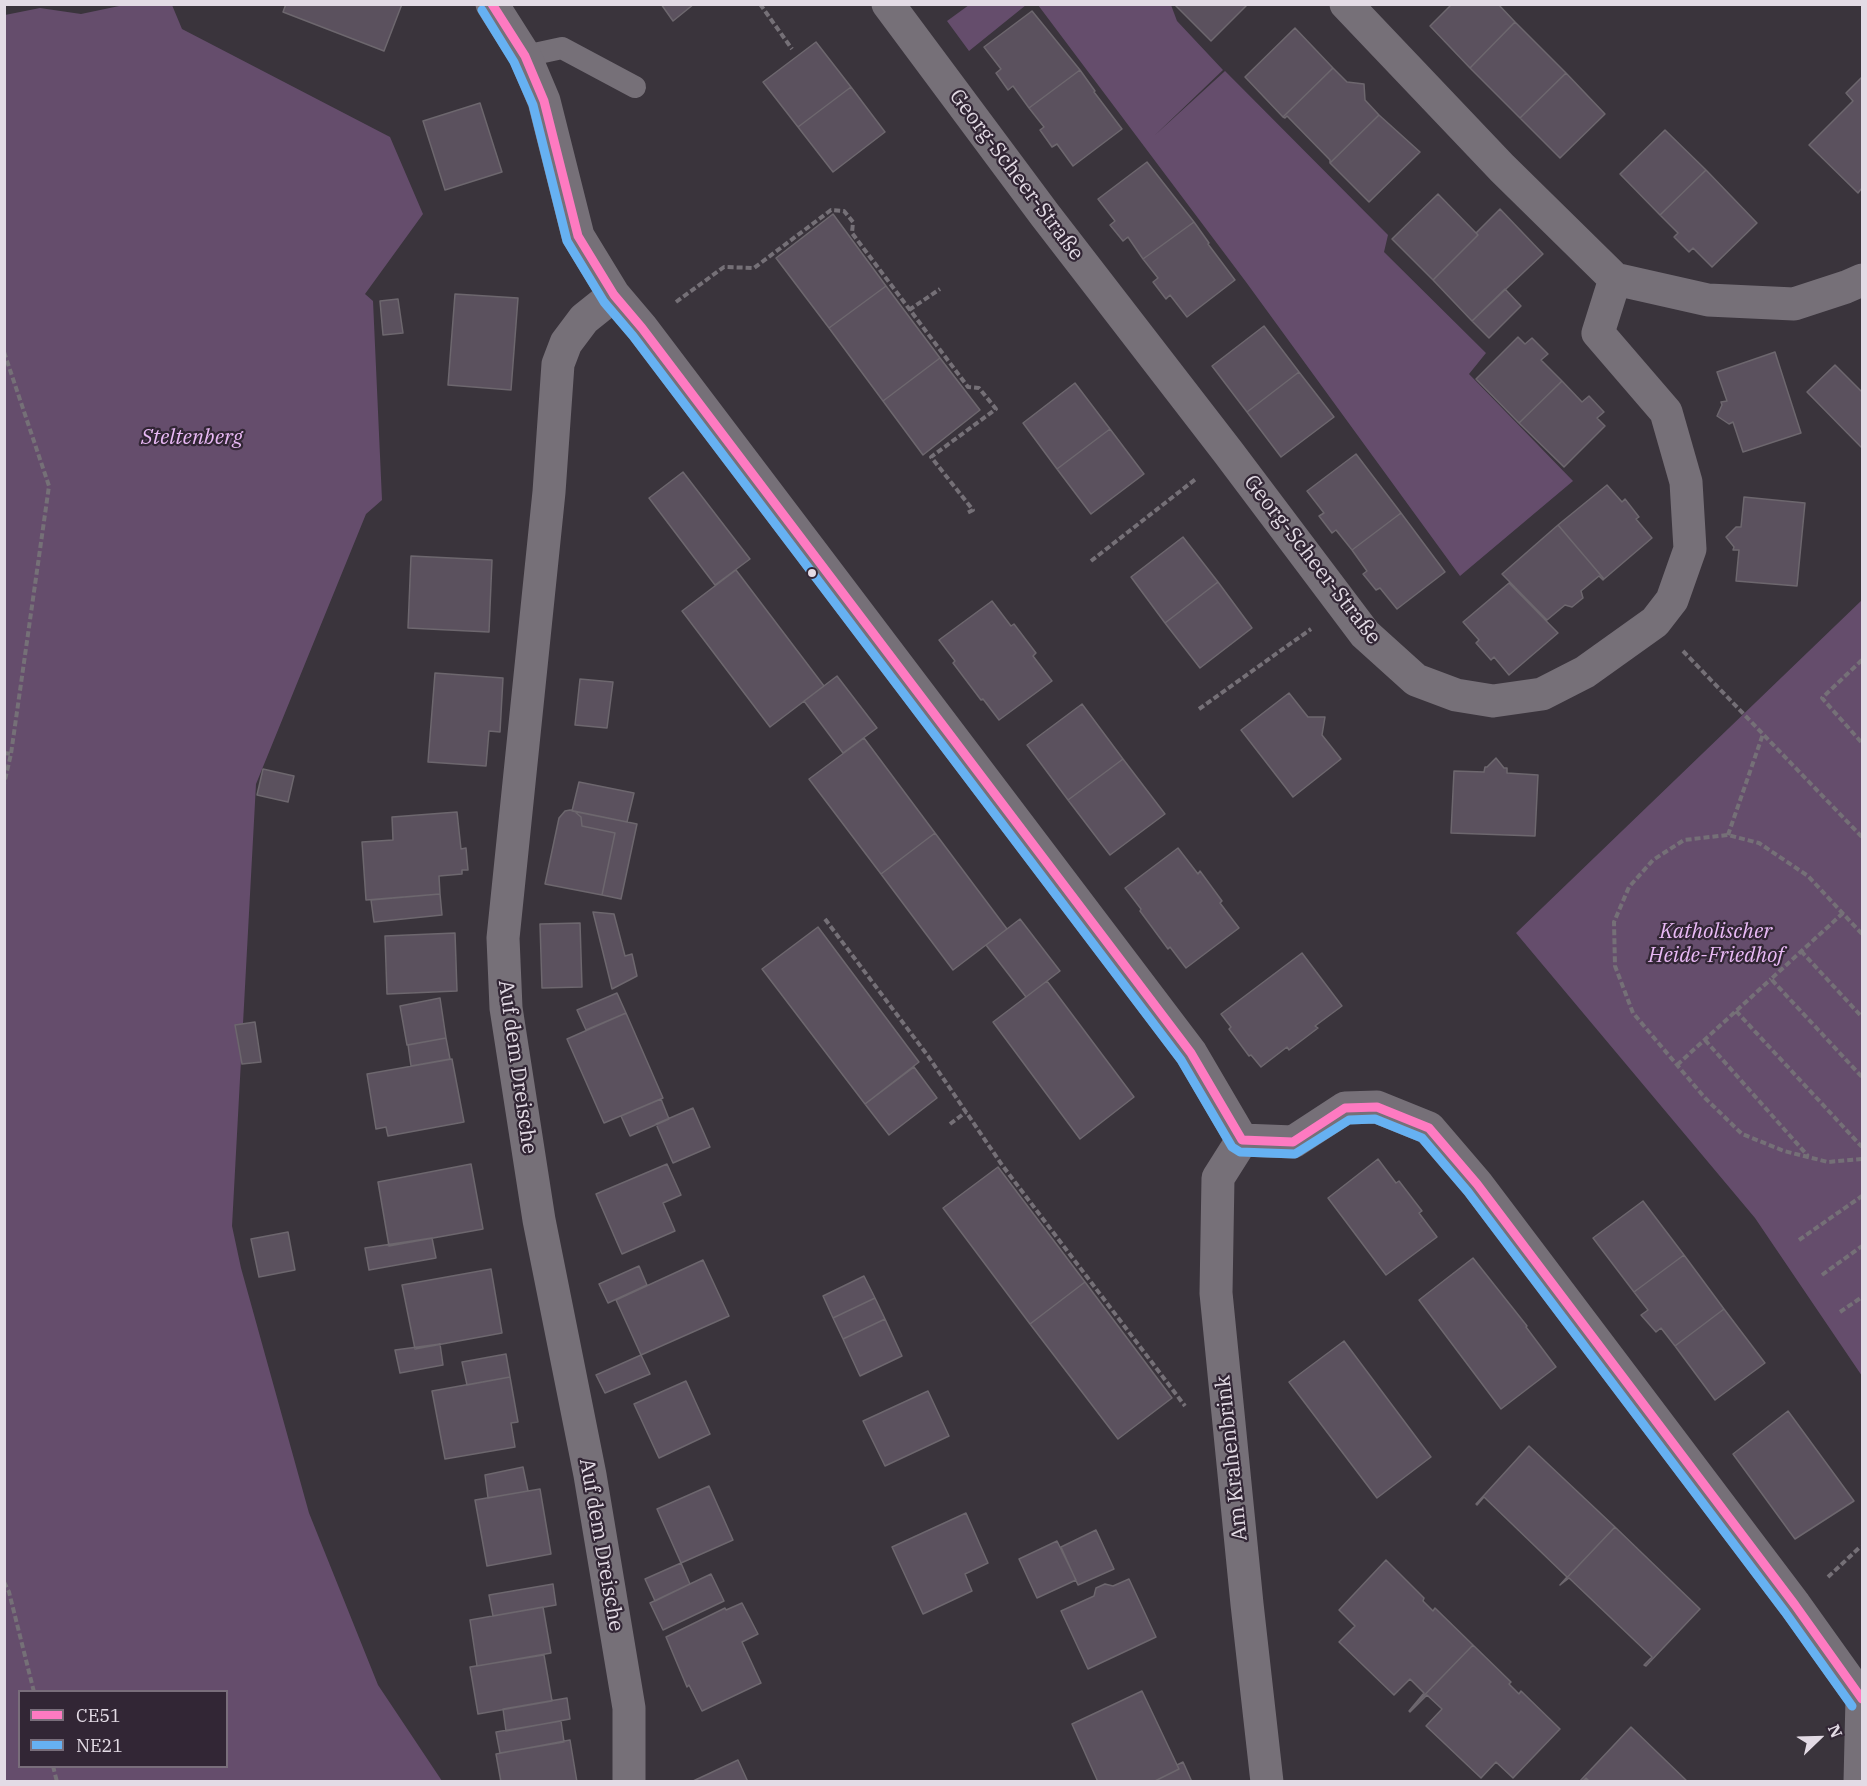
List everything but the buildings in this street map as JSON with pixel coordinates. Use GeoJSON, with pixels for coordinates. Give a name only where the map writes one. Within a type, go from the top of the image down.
{"type":"FeatureCollection","features":[{"type":"Feature","properties":{"kind":"street"},"geometry":{"type":"LineString","coordinates":[[492,4],[525,56],[544,101],[578,236],[614,295],[642,328],[1191,1053],[1242,1140],[1293,1142],[1345,1108],[1377,1107],[1429,1128],[1485,1194],[1795,1605],[1862,1699],[1860,1782]]}},
{"type":"Feature","properties":{"kind":"street","name":"Georg-Scheer-Straße"},"geometry":{"type":"LineString","coordinates":[[888,4],[1045,215],[1365,634],[1416,680],[1456,695],[1493,701],[1542,694],[1586,672],[1655,622],[1672,600],[1690,549],[1686,482],[1666,412],[1598,333],[1615,279]]}},
{"type":"Feature","properties":{"kind":"street"},"geometry":{"type":"LineString","coordinates":[[1346,4],[1502,168],[1615,279],[1708,300],[1794,304],[1863,280]]}},
{"type":"Feature","properties":{"kind":"street","name":"Auf dem Dreische"},"geometry":{"type":"LineString","coordinates":[[614,295],[584,319],[566,343],[558,364],[549,492],[503,938],[506,1008],[537,1208],[590,1475],[629,1708],[629,1782]]}},
{"type":"Feature","properties":{"kind":"street","name":"Am Krahenbrink"},"geometry":{"type":"LineString","coordinates":[[1242,1140],[1218,1178],[1216,1293],[1245,1593],[1268,1782]]}},
{"type":"Feature","properties":{"kind":"lane"},"geometry":{"type":"LineString","coordinates":[[525,56],[562,48],[635,87]]}},
{"type":"Feature","properties":{"kind":"path"},"geometry":{"type":"LineString","coordinates":[[760,4],[792,49]]}},
{"type":"Feature","properties":{"kind":"path"},"geometry":{"type":"LineString","coordinates":[[684,296],[724,267],[754,268],[831,210],[844,212],[853,222],[852,233],[909,310],[969,387],[980,388],[996,409],[931,457],[973,510],[967,513]]}},
{"type":"Feature","properties":{"kind":"path"},"geometry":{"type":"LineString","coordinates":[[909,310],[940,289]]}},
{"type":"Feature","properties":{"kind":"path"},"geometry":{"type":"LineString","coordinates":[[4,352],[49,486],[11,754],[4,784]]}},
{"type":"Feature","properties":{"kind":"path"},"geometry":{"type":"LineString","coordinates":[[1091,561],[1206,471]]}},
{"type":"Feature","properties":{"kind":"path"},"geometry":{"type":"LineString","coordinates":[[1655,622],[1863,837]]}},
{"type":"Feature","properties":{"kind":"path"},"geometry":{"type":"LineString","coordinates":[[1199,709],[1314,626]]}},
{"type":"Feature","properties":{"kind":"path"},"geometry":{"type":"LineString","coordinates":[[1863,660],[1822,698],[1863,743]]}},
{"type":"Feature","properties":{"kind":"path"},"geometry":{"type":"LineString","coordinates":[[1728,835],[1763,734]]}},
{"type":"Feature","properties":{"kind":"path"},"geometry":{"type":"LineString","coordinates":[[4,753],[11,754]]}},
{"type":"Feature","properties":{"kind":"path"},"geometry":{"type":"LineString","coordinates":[[1863,934],[1809,876],[1760,843],[1728,835],[1684,840],[1653,860],[1629,887],[1614,922],[1615,966],[1633,1013],[1705,1098],[1742,1134],[1784,1151],[1828,1162],[1863,1159]]}},
{"type":"Feature","properties":{"kind":"path"},"geometry":{"type":"LineString","coordinates":[[1677,1065],[1843,914]]}},
{"type":"Feature","properties":{"kind":"path"},"geometry":{"type":"LineString","coordinates":[[825,919],[928,1056],[1002,1165],[1181,1402]]}},
{"type":"Feature","properties":{"kind":"path"},"geometry":{"type":"LineString","coordinates":[[1801,951],[1863,1017]]}},
{"type":"Feature","properties":{"kind":"path"},"geometry":{"type":"LineString","coordinates":[[1771,979],[1863,1077]]}},
{"type":"Feature","properties":{"kind":"path"},"geometry":{"type":"LineString","coordinates":[[1736,1011],[1863,1147]]}},
{"type":"Feature","properties":{"kind":"path"},"geometry":{"type":"LineString","coordinates":[[1705,1040],[1810,1157]]}},
{"type":"Feature","properties":{"kind":"path"},"geometry":{"type":"LineString","coordinates":[[950,1124],[966,1112]]}},
{"type":"Feature","properties":{"kind":"path"},"geometry":{"type":"LineString","coordinates":[[1799,1240],[1863,1196]]}},
{"type":"Feature","properties":{"kind":"path"},"geometry":{"type":"LineString","coordinates":[[1822,1275],[1863,1246]]}},
{"type":"Feature","properties":{"kind":"path"},"geometry":{"type":"LineString","coordinates":[[1840,1312],[1863,1297]]}},
{"type":"Feature","properties":{"kind":"path"},"geometry":{"type":"LineString","coordinates":[[4,1582],[9,1592],[34,1690]]}},
{"type":"Feature","properties":{"kind":"green space","name":"Steltenberg"},"geometry":{"type":"Polygon","coordinates":[[[124,5],[172,5],[182,29],[390,137],[423,214],[365,294],[373,301],[382,500],[366,514],[256,784],[232,1226],[241,1268],[309,1513],[378,1685],[442,1781],[5,1782],[5,15],[40,8],[81,14],[124,5]]]}},
{"type":"Feature","properties":{"kind":"green space"},"geometry":{"type":"Polygon","coordinates":[[[969,5],[1026,5],[969,51],[947,21],[969,5]]]}},
{"type":"Feature","properties":{"kind":"green space"},"geometry":{"type":"Polygon","coordinates":[[[1038,5],[1171,5],[1177,21],[1223,70],[1154,136],[1225,71],[1388,235],[1384,252],[1486,353],[1469,374],[1573,481],[1460,576],[1246,282],[1038,5]]]}},
{"type":"Feature","properties":{"kind":"green space","name":"Katholischer Heide-Friedhof"},"geometry":{"type":"Polygon","coordinates":[[[1862,600],[1862,1376],[1755,1218],[1516,933],[1862,600]]]}},
{"type":"Feature","properties":{"kind":"transit line","name":"CE51"},"geometry":{"type":"LineString","coordinates":[[492,4],[525,56],[544,101],[578,236],[614,295],[642,328],[1191,1053],[1242,1140],[1293,1142],[1345,1108],[1377,1107],[1429,1128],[1477,1184],[1795,1605],[1862,1699]]}},
{"type":"Feature","properties":{"kind":"transit line","name":"NE21"},"geometry":{"type":"LineString","coordinates":[[482,10],[514,62],[533,105],[567,241],[604,302],[633,336],[1181,1060],[1232,1147],[1240,1152],[1295,1154],[1349,1120],[1375,1119],[1422,1138],[1468,1192],[1785,1612],[1852,1706]]}}]}
